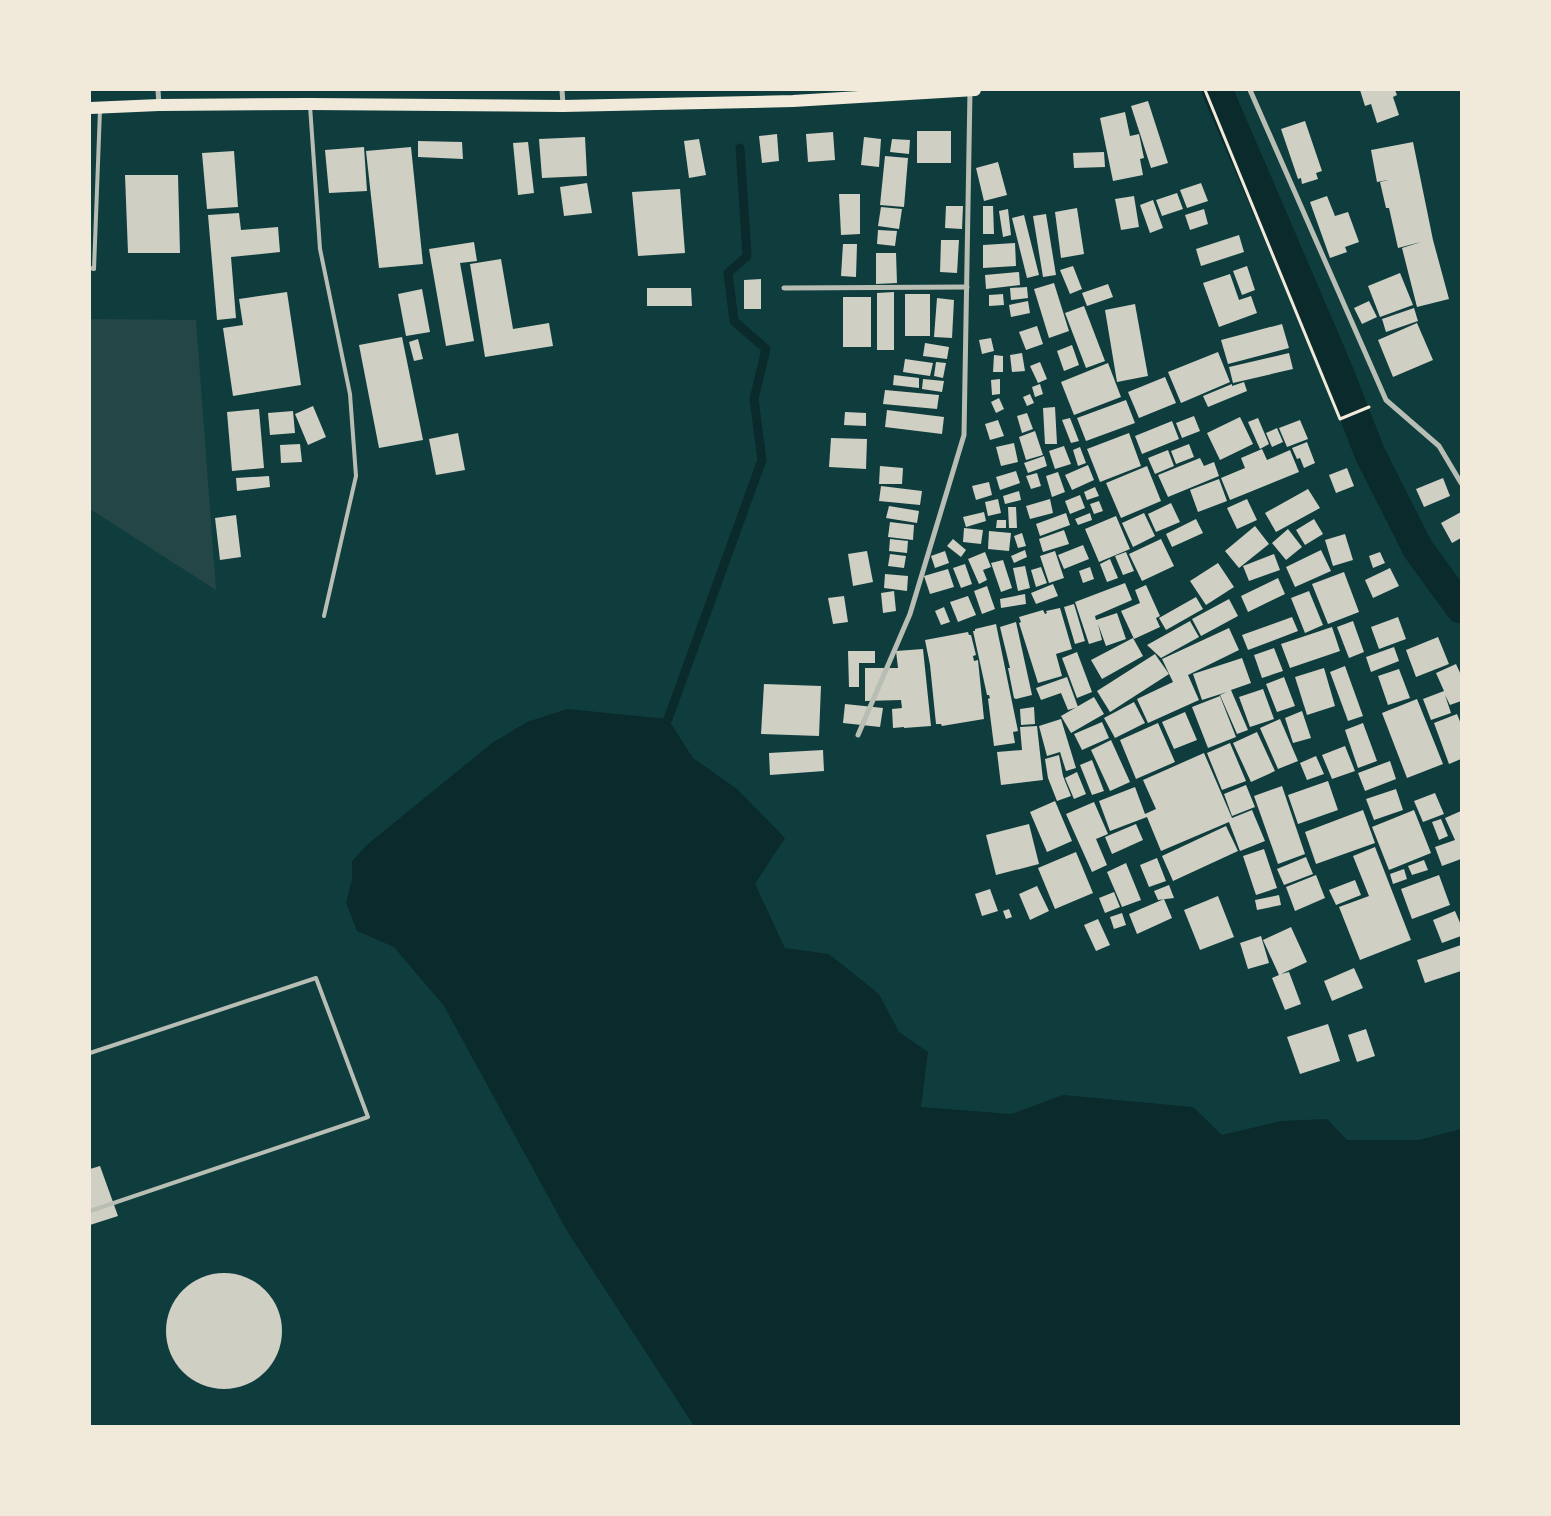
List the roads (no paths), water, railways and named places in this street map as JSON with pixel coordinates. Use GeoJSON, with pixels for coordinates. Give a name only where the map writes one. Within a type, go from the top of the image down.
{"type":"FeatureCollection","features":[{"type":"Feature","properties":{"kind":"main road"},"geometry":{"type":"LineString","coordinates":[[95,109],[159,105],[310,104],[563,106],[792,99],[975,90]]}},
{"type":"Feature","properties":{"kind":"street"},"geometry":{"type":"LineString","coordinates":[[158,90],[159,105]]}},
{"type":"Feature","properties":{"kind":"street"},"geometry":{"type":"LineString","coordinates":[[562,90],[563,106]]}},
{"type":"Feature","properties":{"kind":"street"},"geometry":{"type":"LineString","coordinates":[[858,735],[910,614],[964,435],[970,90]]}},
{"type":"Feature","properties":{"kind":"street"},"geometry":{"type":"LineString","coordinates":[[1250,90],[1386,400],[1439,446],[1461,483]]}},
{"type":"Feature","properties":{"kind":"street"},"geometry":{"type":"LineString","coordinates":[[784,288],[967,287]]}},
{"type":"Feature","properties":{"kind":"lane"},"geometry":{"type":"LineString","coordinates":[[310,104],[320,249],[350,394],[356,476],[324,616]]}},
{"type":"Feature","properties":{"kind":"lane"},"geometry":{"type":"LineString","coordinates":[[90,268],[94,268],[95,109]]}},
{"type":"Feature","properties":{"kind":"lane"},"geometry":{"type":"LineString","coordinates":[[90,1053],[316,978],[368,1116],[90,1211]]}},
{"type":"Feature","properties":{"kind":"waterway"},"geometry":{"type":"LineString","coordinates":[[1217,90],[1339,374],[1370,454],[1418,549],[1461,608]]}},
{"type":"Feature","properties":{"kind":"waterway"},"geometry":{"type":"LineString","coordinates":[[668,719],[762,460],[754,399],[766,349],[734,321],[728,273],[747,256],[740,148]]}}]}
